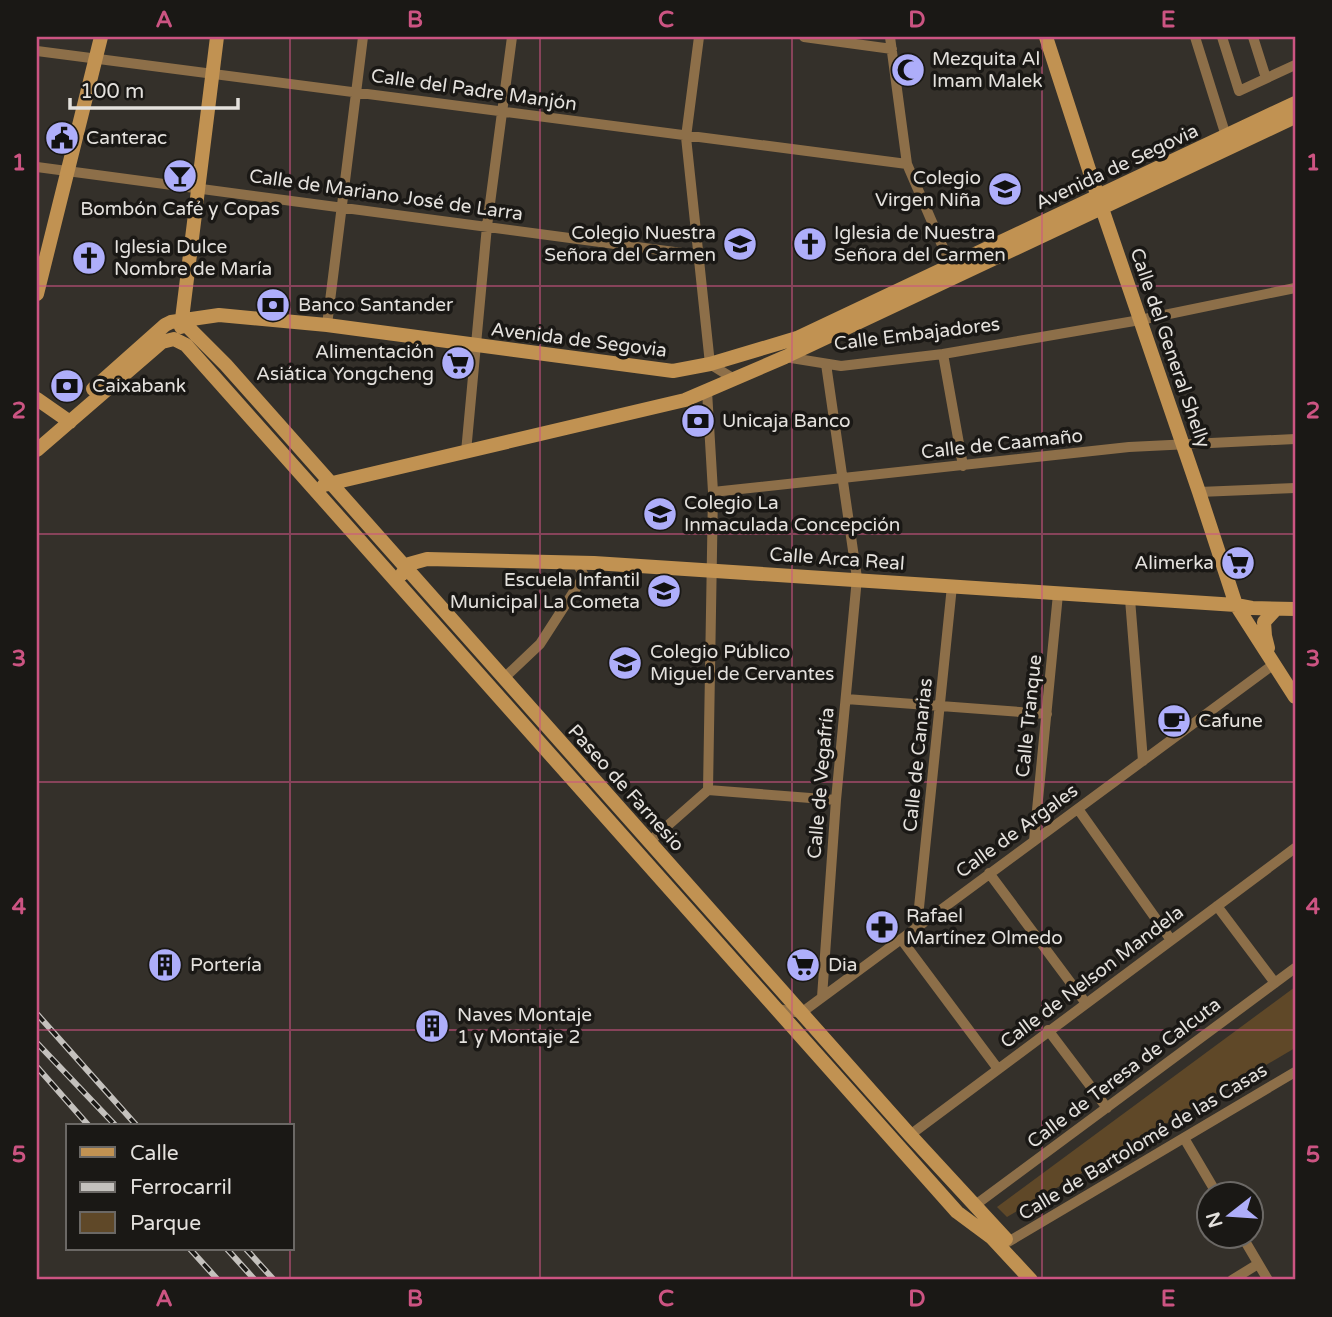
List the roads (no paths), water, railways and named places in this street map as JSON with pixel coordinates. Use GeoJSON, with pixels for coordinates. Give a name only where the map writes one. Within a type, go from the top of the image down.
{"type":"FeatureCollection","features":[{"type":"Feature","properties":{"kind":"main road"},"geometry":{"type":"LineString","coordinates":[[37,294],[101,37]]}},
{"type":"Feature","properties":{"kind":"main road"},"geometry":{"type":"LineString","coordinates":[[186,345],[182,334],[182,321],[218,37]]}},
{"type":"Feature","properties":{"kind":"main road","name":"Calle del General Shelly"},"geometry":{"type":"LineString","coordinates":[[1046,37],[1236,605],[1295,697]]}},
{"type":"Feature","properties":{"kind":"main road","name":"Avenida de Segovia"},"geometry":{"type":"LineString","coordinates":[[785,357],[1100,203],[1226,136],[1295,103]]}},
{"type":"Feature","properties":{"kind":"main road","name":"Avenida de Segovia"},"geometry":{"type":"LineString","coordinates":[[37,450],[165,325],[219,315],[327,325],[679,371],[710,364],[797,338],[951,266],[1202,160],[1295,117]]}},
{"type":"Feature","properties":{"kind":"main road","name":"Paseo de Farnesio"},"geometry":{"type":"LineString","coordinates":[[182,321],[208,346],[332,484],[801,1013],[1042,1280]]}},
{"type":"Feature","properties":{"kind":"main road","name":"Avenida de Segovia"},"geometry":{"type":"LineString","coordinates":[[37,438],[66,419],[162,342],[174,339],[186,345]]}},
{"type":"Feature","properties":{"kind":"main road","name":"Paseo de Farnesio"},"geometry":{"type":"LineString","coordinates":[[186,345],[957,1212],[992,1238],[1031,1280]]}},
{"type":"Feature","properties":{"kind":"main road"},"geometry":{"type":"LineString","coordinates":[[306,479],[324,485],[332,484],[685,400],[785,357]]}},
{"type":"Feature","properties":{"kind":"main road"},"geometry":{"type":"LineString","coordinates":[[679,371],[685,386],[685,400]]}},
{"type":"Feature","properties":{"kind":"main road"},"geometry":{"type":"LineString","coordinates":[[37,399],[66,419]]}},
{"type":"Feature","properties":{"kind":"main road","name":"Calle Arca Real"},"geometry":{"type":"LineString","coordinates":[[404,567],[417,560],[427,559],[577,562],[1295,609]]}},
{"type":"Feature","properties":{"kind":"main road"},"geometry":{"type":"LineString","coordinates":[[404,567],[402,577],[405,592]]}},
{"type":"Feature","properties":{"kind":"main road","name":"Calle del General Shelly"},"geometry":{"type":"LineString","coordinates":[[1274,664],[1264,628],[1268,615],[1276,609]]}},
{"type":"Feature","properties":{"kind":"street"},"geometry":{"type":"LineString","coordinates":[[327,325],[363,37]]}},
{"type":"Feature","properties":{"kind":"street"},"geometry":{"type":"LineString","coordinates":[[466,452],[487,226],[512,37]]}},
{"type":"Feature","properties":{"kind":"street"},"geometry":{"type":"LineString","coordinates":[[699,37],[686,137],[698,255],[710,364],[734,379]]}},
{"type":"Feature","properties":{"kind":"street"},"geometry":{"type":"LineString","coordinates":[[804,37],[891,43],[907,164],[951,266]]}},
{"type":"Feature","properties":{"kind":"street"},"geometry":{"type":"LineString","coordinates":[[1195,37],[1226,136],[1224,145],[1202,160]]}},
{"type":"Feature","properties":{"kind":"street"},"geometry":{"type":"LineString","coordinates":[[1222,37],[1239,91],[1295,65]]}},
{"type":"Feature","properties":{"kind":"street"},"geometry":{"type":"LineString","coordinates":[[1253,37],[1266,78]]}},
{"type":"Feature","properties":{"kind":"street","name":"Calle del Padre Manjón"},"geometry":{"type":"LineString","coordinates":[[37,51],[907,164]]}},
{"type":"Feature","properties":{"kind":"street","name":"Calle de Mariano José de Larra"},"geometry":{"type":"LineString","coordinates":[[37,167],[698,255]]}},
{"type":"Feature","properties":{"kind":"street","name":"Calle Embajadores"},"geometry":{"type":"LineString","coordinates":[[785,357],[841,366],[943,354],[1140,320],[1295,288]]}},
{"type":"Feature","properties":{"kind":"street"},"geometry":{"type":"LineString","coordinates":[[943,354],[963,466]]}},
{"type":"Feature","properties":{"kind":"street","name":"Calle de Vegafría"},"geometry":{"type":"LineString","coordinates":[[822,997],[836,800],[857,579],[826,365]]}},
{"type":"Feature","properties":{"kind":"street"},"geometry":{"type":"LineString","coordinates":[[707,391],[713,492],[708,790]]}},
{"type":"Feature","properties":{"kind":"street","name":"Calle de Caamaño"},"geometry":{"type":"LineString","coordinates":[[713,492],[1129,447],[1295,439]]}},
{"type":"Feature","properties":{"kind":"street"},"geometry":{"type":"LineString","coordinates":[[1199,492],[1295,488]]}},
{"type":"Feature","properties":{"kind":"street"},"geometry":{"type":"LineString","coordinates":[[503,678],[540,644],[558,617],[580,582],[583,573],[577,562]]}},
{"type":"Feature","properties":{"kind":"street","name":"Calle de Canarias"},"geometry":{"type":"LineString","coordinates":[[917,927],[952,586]]}},
{"type":"Feature","properties":{"kind":"street","name":"Calle Tranque"},"geometry":{"type":"LineString","coordinates":[[1034,841],[1058,594]]}},
{"type":"Feature","properties":{"kind":"street"},"geometry":{"type":"LineString","coordinates":[[1130,599],[1143,761]]}},
{"type":"Feature","properties":{"kind":"street","name":"Calle de Argales"},"geometry":{"type":"LineString","coordinates":[[801,1013],[1274,664]]}},
{"type":"Feature","properties":{"kind":"street"},"geometry":{"type":"LineString","coordinates":[[846,699],[1046,714]]}},
{"type":"Feature","properties":{"kind":"street"},"geometry":{"type":"LineString","coordinates":[[649,842],[708,790],[836,800]]}},
{"type":"Feature","properties":{"kind":"street"},"geometry":{"type":"LineString","coordinates":[[1078,809],[1171,940]]}},
{"type":"Feature","properties":{"kind":"street","name":"Calle de Nelson Mandela"},"geometry":{"type":"LineString","coordinates":[[910,1135],[1295,848]]}},
{"type":"Feature","properties":{"kind":"street"},"geometry":{"type":"LineString","coordinates":[[989,873],[1086,1002]]}},
{"type":"Feature","properties":{"kind":"street"},"geometry":{"type":"LineString","coordinates":[[1217,906],[1275,983]]}},
{"type":"Feature","properties":{"kind":"street"},"geometry":{"type":"LineString","coordinates":[[901,939],[998,1069]]}},
{"type":"Feature","properties":{"kind":"street","name":"Calle de Teresa de Calcuta"},"geometry":{"type":"LineString","coordinates":[[974,1206],[1295,968]]}},
{"type":"Feature","properties":{"kind":"street"},"geometry":{"type":"LineString","coordinates":[[777,1009],[801,1013]]}},
{"type":"Feature","properties":{"kind":"street"},"geometry":{"type":"LineString","coordinates":[[1048,1030],[1107,1108]]}},
{"type":"Feature","properties":{"kind":"street","name":"Calle de Bartolomé de las Casas"},"geometry":{"type":"LineString","coordinates":[[1008,1242],[1295,1072]]}},
{"type":"Feature","properties":{"kind":"street"},"geometry":{"type":"LineString","coordinates":[[1184,1138],[1208,1180]]}},
{"type":"Feature","properties":{"kind":"street"},"geometry":{"type":"LineString","coordinates":[[1250,1250],[1268,1280]]}},
{"type":"Feature","properties":{"kind":"street"},"geometry":{"type":"LineString","coordinates":[[1232,1280],[1258,1264]]}},
{"type":"Feature","properties":{"kind":"railway"},"geometry":{"type":"LineString","coordinates":[[37,1014],[135,1124]]}},
{"type":"Feature","properties":{"kind":"railway"},"geometry":{"type":"LineString","coordinates":[[37,1043],[114,1124]]}},
{"type":"Feature","properties":{"kind":"railway"},"geometry":{"type":"LineString","coordinates":[[37,1067],[87,1124]]}},
{"type":"Feature","properties":{"kind":"railway"},"geometry":{"type":"LineString","coordinates":[[191,1250],[218,1280]]}},
{"type":"Feature","properties":{"kind":"railway"},"geometry":{"type":"LineString","coordinates":[[228,1250],[255,1280]]}},
{"type":"Feature","properties":{"kind":"railway"},"geometry":{"type":"LineString","coordinates":[[247,1250],[274,1280]]}},
{"type":"Feature","properties":{"kind":"place","name":"Mezquita Al Imam Malek"},"geometry":{"type":"Point","coordinates":[908,70]}},
{"type":"Feature","properties":{"kind":"place","name":"Canterac"},"geometry":{"type":"Point","coordinates":[62,138]}},
{"type":"Feature","properties":{"kind":"place","name":"Bombón Café y Copas"},"geometry":{"type":"Point","coordinates":[180,176]}},
{"type":"Feature","properties":{"kind":"place","name":"Colegio Virgen Niña"},"geometry":{"type":"Point","coordinates":[1005,189]}},
{"type":"Feature","properties":{"kind":"place","name":"Colegio Nuestra Señora del Carmen"},"geometry":{"type":"Point","coordinates":[740,244]}},
{"type":"Feature","properties":{"kind":"place","name":"Iglesia de Nuestra Señora del Carmen"},"geometry":{"type":"Point","coordinates":[810,244]}},
{"type":"Feature","properties":{"kind":"place","name":"Iglesia Dulce Nombre de María"},"geometry":{"type":"Point","coordinates":[89,258]}},
{"type":"Feature","properties":{"kind":"place","name":"Banco Santander"},"geometry":{"type":"Point","coordinates":[273,305]}},
{"type":"Feature","properties":{"kind":"place","name":"Alimentación Asiática Yongcheng"},"geometry":{"type":"Point","coordinates":[458,363]}},
{"type":"Feature","properties":{"kind":"place","name":"Caixabank"},"geometry":{"type":"Point","coordinates":[67,386]}},
{"type":"Feature","properties":{"kind":"place","name":"Unicaja Banco"},"geometry":{"type":"Point","coordinates":[698,421]}},
{"type":"Feature","properties":{"kind":"place","name":"Colegio La Inmaculada Concepción"},"geometry":{"type":"Point","coordinates":[660,514]}},
{"type":"Feature","properties":{"kind":"place","name":"Alimerka"},"geometry":{"type":"Point","coordinates":[1238,563]}},
{"type":"Feature","properties":{"kind":"place","name":"Escuela Infantil Municipal La Cometa"},"geometry":{"type":"Point","coordinates":[664,591]}},
{"type":"Feature","properties":{"kind":"place","name":"Colegio Público Miguel de Cervantes"},"geometry":{"type":"Point","coordinates":[625,663]}},
{"type":"Feature","properties":{"kind":"place","name":"Cafune"},"geometry":{"type":"Point","coordinates":[1174,721]}},
{"type":"Feature","properties":{"kind":"place","name":"Rafael Martínez Olmedo"},"geometry":{"type":"Point","coordinates":[882,927]}},
{"type":"Feature","properties":{"kind":"place","name":"Portería"},"geometry":{"type":"Point","coordinates":[165,965]}},
{"type":"Feature","properties":{"kind":"place","name":"Dia"},"geometry":{"type":"Point","coordinates":[803,965]}},
{"type":"Feature","properties":{"kind":"place","name":"Naves Montaje 1 y Montaje 2"},"geometry":{"type":"Point","coordinates":[432,1026]}}]}
